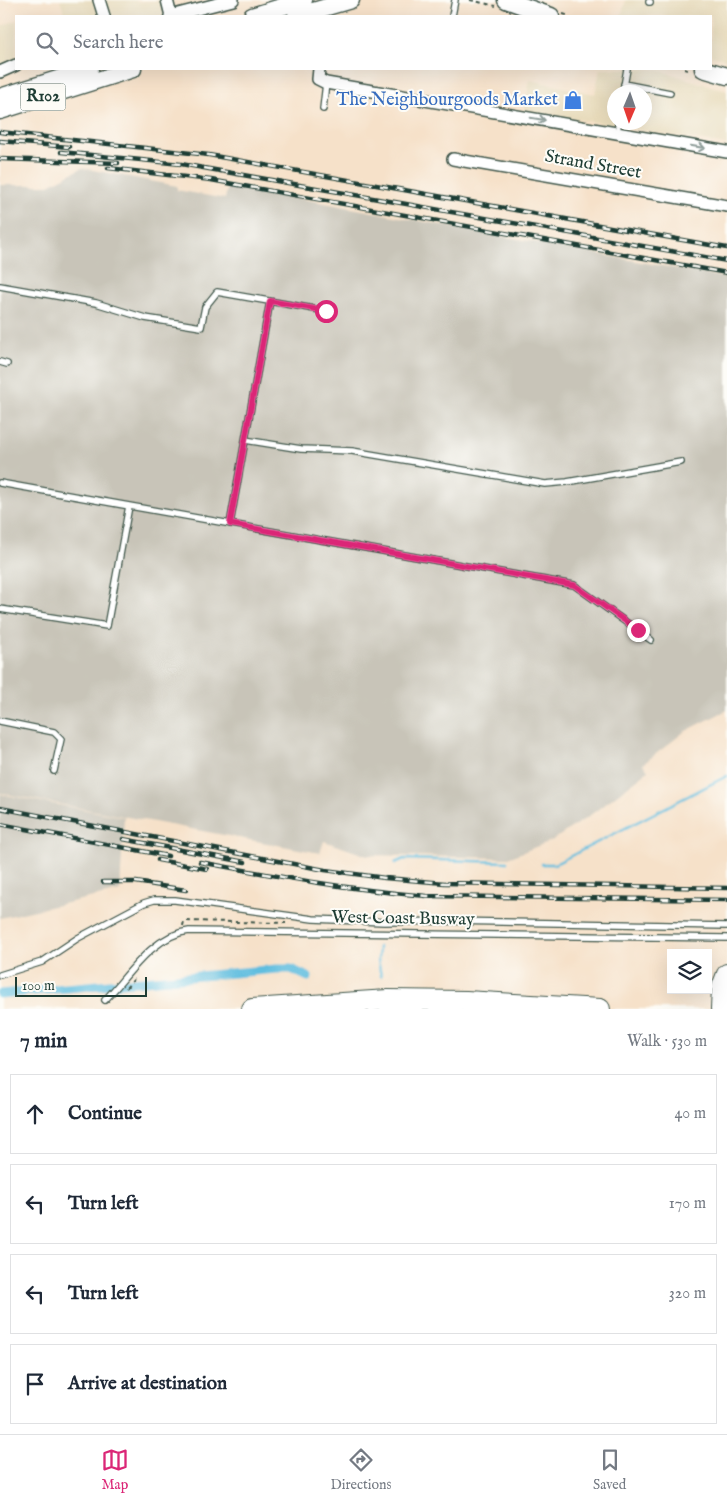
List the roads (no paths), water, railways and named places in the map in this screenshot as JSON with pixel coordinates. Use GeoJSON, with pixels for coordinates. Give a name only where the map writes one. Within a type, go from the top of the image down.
{"type":"FeatureCollection","features":[{"type":"Feature","properties":{"kind":"highway"},"geometry":{"type":"LineString","coordinates":[[252,1009],[388,1000],[466,1001],[600,1009]]}},
{"type":"Feature","properties":{"kind":"main road"},"geometry":{"type":"LineString","coordinates":[[256,15],[298,5],[319,13],[352,0]]}},
{"type":"Feature","properties":{"kind":"main road"},"geometry":{"type":"LineString","coordinates":[[506,1],[548,15]]}},
{"type":"Feature","properties":{"kind":"main road","name":"R102"},"geometry":{"type":"LineString","coordinates":[[0,97],[87,70]]}},
{"type":"Feature","properties":{"kind":"main road","name":"R102"},"geometry":{"type":"LineString","coordinates":[[0,111],[130,70]]}},
{"type":"Feature","properties":{"kind":"main road"},"geometry":{"type":"LineString","coordinates":[[706,70],[727,76]]}},
{"type":"Feature","properties":{"kind":"street"},"geometry":{"type":"LineString","coordinates":[[99,0],[104,15]]}},
{"type":"Feature","properties":{"kind":"street"},"geometry":{"type":"LineString","coordinates":[[167,0],[170,15]]}},
{"type":"Feature","properties":{"kind":"street"},"geometry":{"type":"LineString","coordinates":[[174,15],[233,0]]}},
{"type":"Feature","properties":{"kind":"street"},"geometry":{"type":"LineString","coordinates":[[0,72],[15,65]]}},
{"type":"Feature","properties":{"kind":"street"},"geometry":{"type":"LineString","coordinates":[[319,70],[318,79],[326,83],[727,152]]}},
{"type":"Feature","properties":{"kind":"street","name":"Strand Street"},"geometry":{"type":"LineString","coordinates":[[453,159],[727,206]]}},
{"type":"Feature","properties":{"kind":"lane"},"geometry":{"type":"LineString","coordinates":[[452,15],[455,0]]}},
{"type":"Feature","properties":{"kind":"lane"},"geometry":{"type":"LineString","coordinates":[[627,70],[624,84],[670,93]]}},
{"type":"Feature","properties":{"kind":"lane"},"geometry":{"type":"LineString","coordinates":[[322,109],[326,83]]}},
{"type":"Feature","properties":{"kind":"lane"},"geometry":{"type":"LineString","coordinates":[[0,286],[96,303],[145,318],[201,327],[205,307],[217,292],[326,311]]}},
{"type":"Feature","properties":{"kind":"lane"},"geometry":{"type":"LineString","coordinates":[[230,524],[270,301]]}},
{"type":"Feature","properties":{"kind":"lane"},"geometry":{"type":"LineString","coordinates":[[0,362],[7,364]]}},
{"type":"Feature","properties":{"kind":"lane"},"geometry":{"type":"LineString","coordinates":[[245,440],[301,449],[352,451],[545,484],[567,482],[681,462]]}},
{"type":"Feature","properties":{"kind":"lane"},"geometry":{"type":"LineString","coordinates":[[0,482],[574,585],[651,640]]}},
{"type":"Feature","properties":{"kind":"lane"},"geometry":{"type":"LineString","coordinates":[[0,609],[107,626],[129,506]]}},
{"type":"Feature","properties":{"kind":"lane"},"geometry":{"type":"LineString","coordinates":[[0,721],[54,732],[58,735],[60,740],[54,771]]}},
{"type":"Feature","properties":{"kind":"lane"},"geometry":{"type":"LineString","coordinates":[[0,975],[42,962],[86,933],[136,907],[154,900],[175,900],[313,919],[384,922],[450,921],[727,926]]}},
{"type":"Feature","properties":{"kind":"lane","name":"West Coast Busway"},"geometry":{"type":"LineString","coordinates":[[106,1000],[161,942],[189,931],[727,938]]}},
{"type":"Feature","properties":{"kind":"waterway"},"geometry":{"type":"LineString","coordinates":[[542,864],[555,864],[727,776]]}},
{"type":"Feature","properties":{"kind":"waterway"},"geometry":{"type":"LineString","coordinates":[[395,863],[404,859],[507,862]]}},
{"type":"Feature","properties":{"kind":"waterway"},"geometry":{"type":"LineString","coordinates":[[379,947],[378,960],[381,976]]}},
{"type":"Feature","properties":{"kind":"waterway"},"geometry":{"type":"LineString","coordinates":[[0,994],[277,969],[291,969],[308,977]]}},
{"type":"Feature","properties":{"kind":"railway"},"geometry":{"type":"LineString","coordinates":[[0,132],[209,155],[727,248]]}},
{"type":"Feature","properties":{"kind":"railway"},"geometry":{"type":"LineString","coordinates":[[0,141],[69,147]]}},
{"type":"Feature","properties":{"kind":"railway"},"geometry":{"type":"LineString","coordinates":[[61,152],[181,164],[727,261]]}},
{"type":"Feature","properties":{"kind":"railway"},"geometry":{"type":"LineString","coordinates":[[0,159],[118,163]]}},
{"type":"Feature","properties":{"kind":"railway"},"geometry":{"type":"LineString","coordinates":[[108,168],[211,180],[727,273]]}},
{"type":"Feature","properties":{"kind":"railway"},"geometry":{"type":"LineString","coordinates":[[0,808],[325,870],[385,878],[445,883],[727,888]]}},
{"type":"Feature","properties":{"kind":"railway"},"geometry":{"type":"LineString","coordinates":[[0,824],[168,856]]}},
{"type":"Feature","properties":{"kind":"railway"},"geometry":{"type":"LineString","coordinates":[[123,839],[245,862]]}},
{"type":"Feature","properties":{"kind":"railway"},"geometry":{"type":"LineString","coordinates":[[158,860],[207,869]]}},
{"type":"Feature","properties":{"kind":"railway"},"geometry":{"type":"LineString","coordinates":[[200,862],[341,886],[427,896],[727,900]]}},
{"type":"Feature","properties":{"kind":"railway"},"geometry":{"type":"LineString","coordinates":[[103,882],[136,882],[186,890]]}},
{"type":"Feature","properties":{"kind":"place","name":"The Neighbourgoods Market"},"geometry":{"type":"Point","coordinates":[573,100]}}]}
